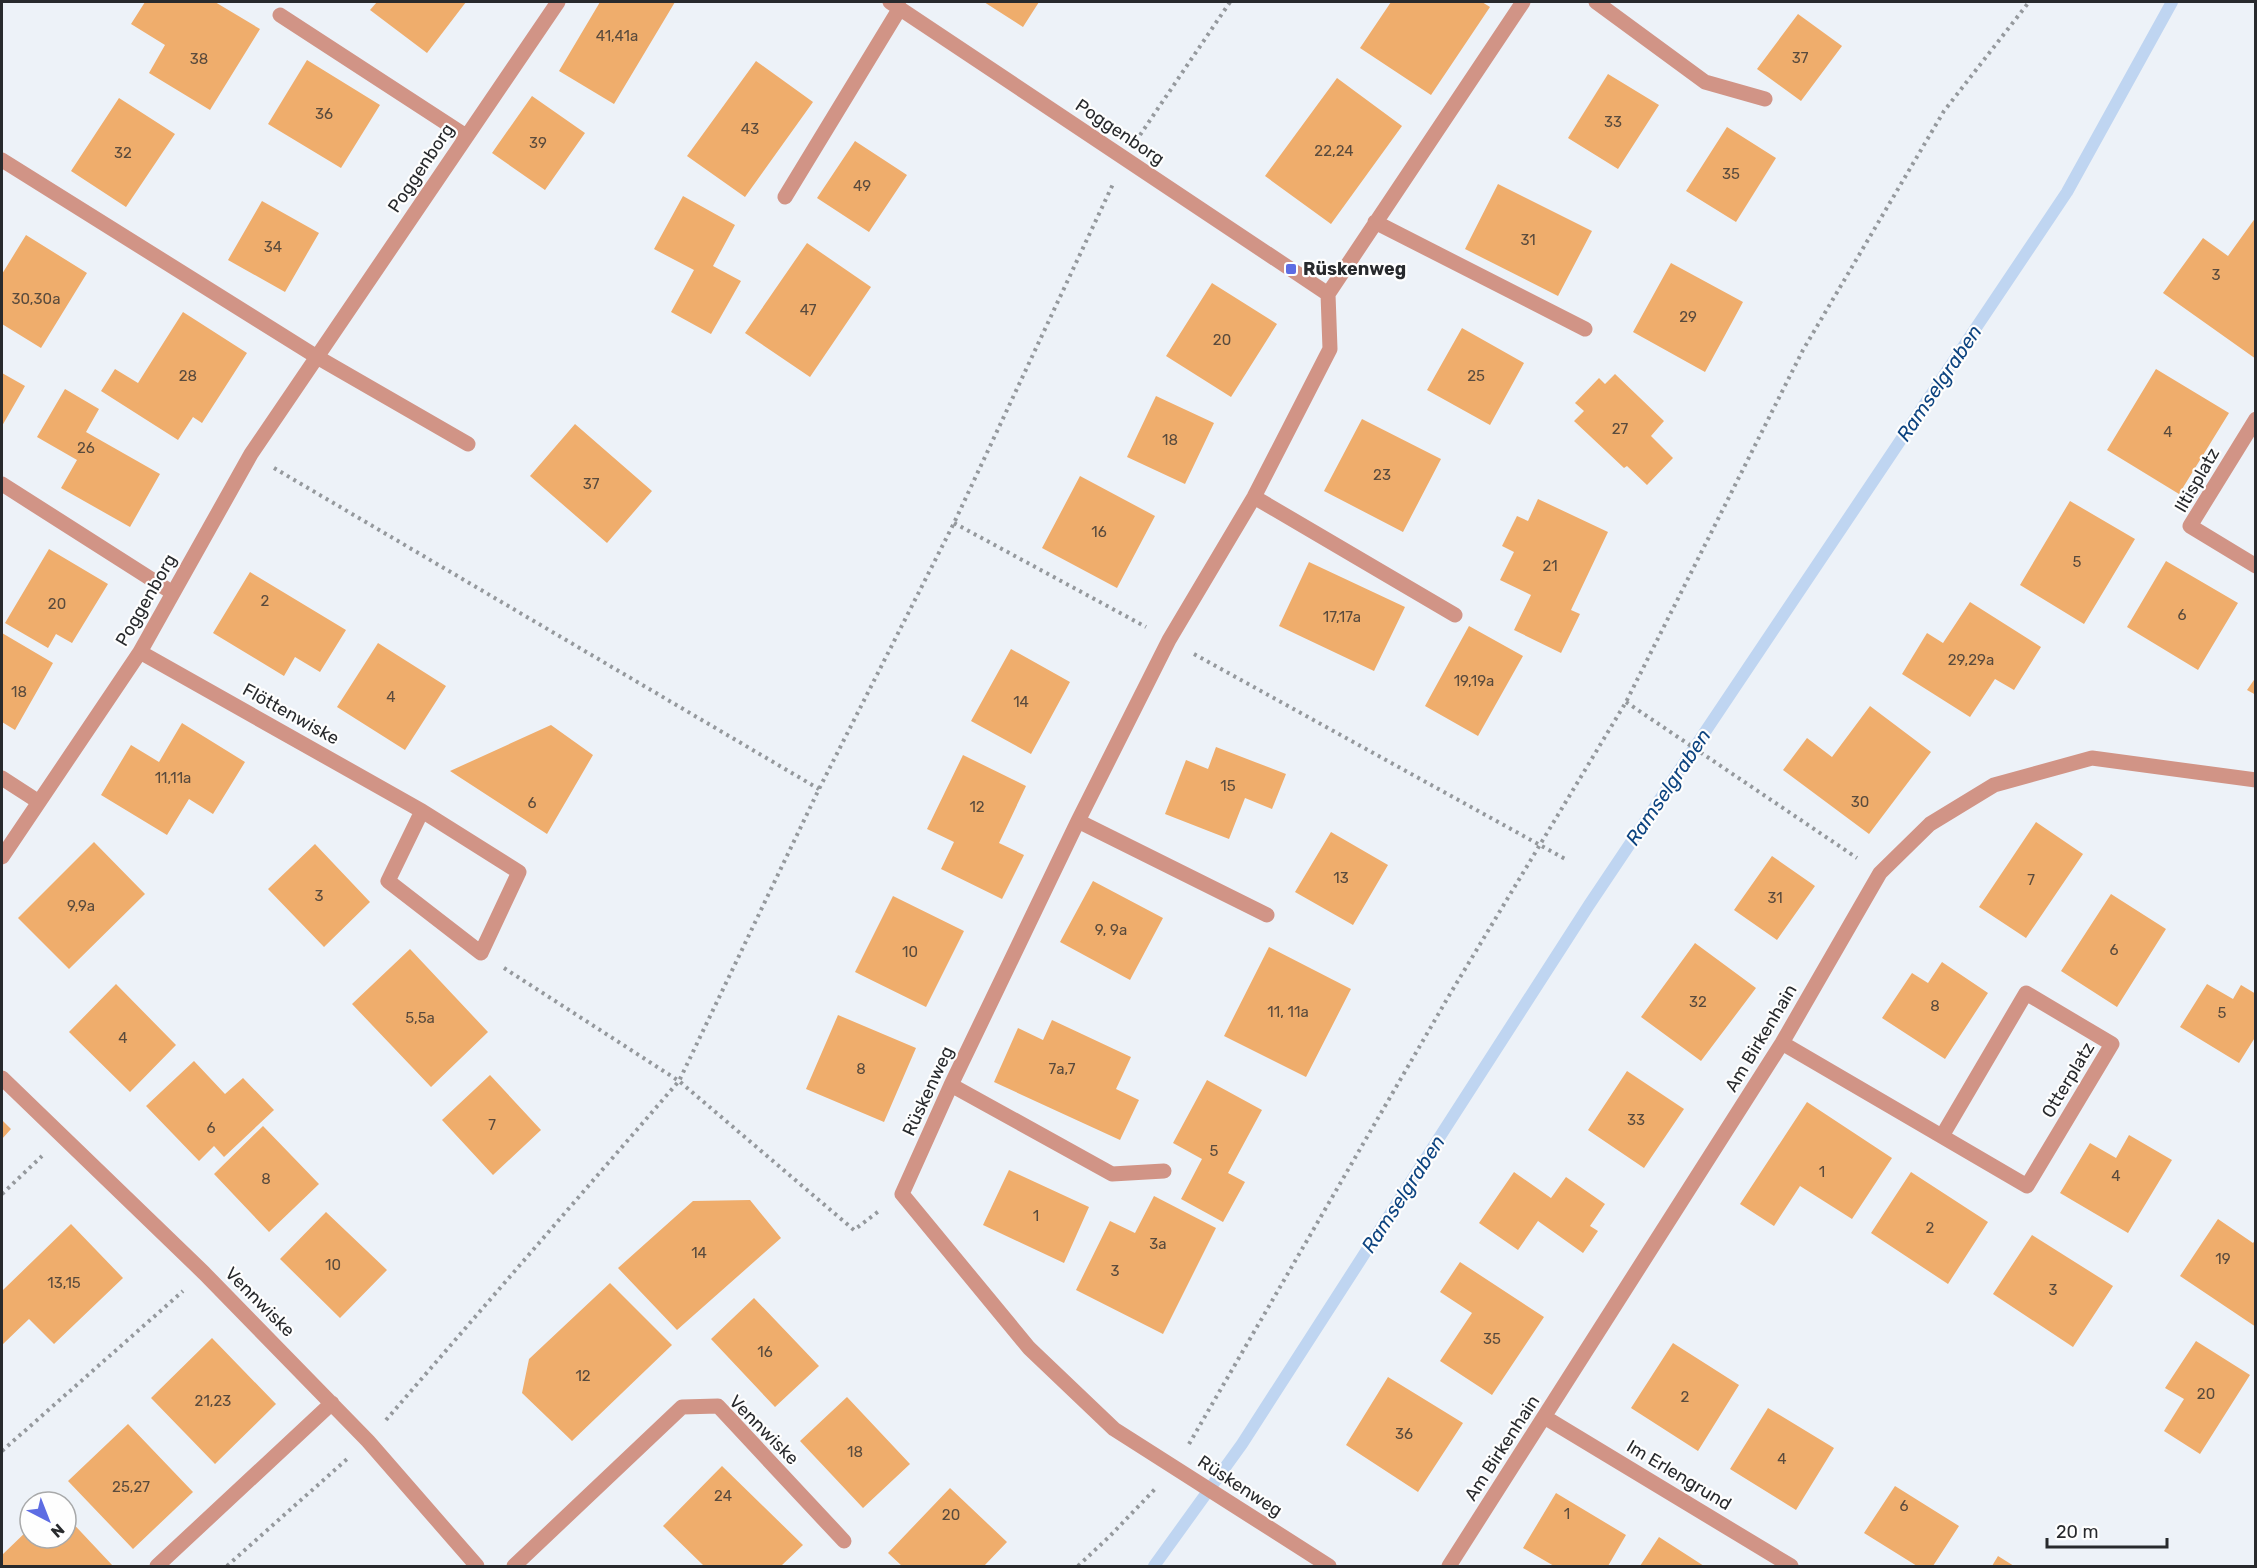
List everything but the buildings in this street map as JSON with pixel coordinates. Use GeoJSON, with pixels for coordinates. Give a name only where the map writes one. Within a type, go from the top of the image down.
{"type":"FeatureCollection","features":[{"type":"Feature","properties":{"kind":"street","name":"Poggenborg"},"geometry":{"type":"LineString","coordinates":[[2,857],[140,652],[251,454],[558,2]]}},
{"type":"Feature","properties":{"kind":"street"},"geometry":{"type":"LineString","coordinates":[[1328,294],[1523,2]]}},
{"type":"Feature","properties":{"kind":"street"},"geometry":{"type":"LineString","coordinates":[[1596,2],[1705,82],[1765,99]]}},
{"type":"Feature","properties":{"kind":"street","name":"Poggenborg"},"geometry":{"type":"LineString","coordinates":[[895,5],[1328,294]]}},
{"type":"Feature","properties":{"kind":"street"},"geometry":{"type":"LineString","coordinates":[[785,196],[895,5]]}},
{"type":"Feature","properties":{"kind":"street"},"geometry":{"type":"LineString","coordinates":[[280,15],[466,136]]}},
{"type":"Feature","properties":{"kind":"street"},"geometry":{"type":"LineString","coordinates":[[2,160],[317,357],[468,444]]}},
{"type":"Feature","properties":{"kind":"street"},"geometry":{"type":"LineString","coordinates":[[1375,222],[1585,329]]}},
{"type":"Feature","properties":{"kind":"street","name":"Rüskenweg"},"geometry":{"type":"LineString","coordinates":[[1328,294],[1330,349],[1254,497],[1169,640],[1078,821],[951,1085],[902,1194],[1029,1348],[1114,1429],[1329,1566]]}},
{"type":"Feature","properties":{"kind":"street","name":"Iltisplatz"},"geometry":{"type":"LineString","coordinates":[[2256,419],[2190,526],[2256,566]]}},
{"type":"Feature","properties":{"kind":"street"},"geometry":{"type":"LineString","coordinates":[[2,484],[173,593]]}},
{"type":"Feature","properties":{"kind":"street"},"geometry":{"type":"LineString","coordinates":[[1254,497],[1455,615]]}},
{"type":"Feature","properties":{"kind":"street","name":"Flöttenwiske"},"geometry":{"type":"LineString","coordinates":[[140,652],[422,811],[519,872],[481,953]]}},
{"type":"Feature","properties":{"kind":"street","name":"Am Birkenhain"},"geometry":{"type":"LineString","coordinates":[[1449,1566],[1546,1418],[1782,1043],[1880,873],[1930,824],[1994,785],[2092,758],[2256,780]]}},
{"type":"Feature","properties":{"kind":"street"},"geometry":{"type":"LineString","coordinates":[[2,778],[39,802]]}},
{"type":"Feature","properties":{"kind":"street"},"geometry":{"type":"LineString","coordinates":[[422,811],[388,881],[481,953]]}},
{"type":"Feature","properties":{"kind":"street"},"geometry":{"type":"LineString","coordinates":[[1078,821],[1267,915]]}},
{"type":"Feature","properties":{"kind":"street","name":"Otterplatz"},"geometry":{"type":"LineString","coordinates":[[1782,1043],[2027,1186],[2112,1044],[2026,993],[1942,1136]]}},
{"type":"Feature","properties":{"kind":"street","name":"Vennwiske"},"geometry":{"type":"LineString","coordinates":[[2,1078],[61,1138],[204,1273],[332,1403],[477,1566]]}},
{"type":"Feature","properties":{"kind":"street"},"geometry":{"type":"LineString","coordinates":[[951,1085],[1112,1174],[1164,1171]]}},
{"type":"Feature","properties":{"kind":"street"},"geometry":{"type":"LineString","coordinates":[[157,1566],[332,1403]]}},
{"type":"Feature","properties":{"kind":"street","name":"Vennwiske"},"geometry":{"type":"LineString","coordinates":[[514,1566],[682,1407],[718,1406],[844,1541]]}},
{"type":"Feature","properties":{"kind":"street","name":"Im Erlengrund"},"geometry":{"type":"LineString","coordinates":[[1546,1418],[1791,1566]]}},
{"type":"Feature","properties":{"kind":"path"},"geometry":{"type":"LineString","coordinates":[[227,1566],[368,1441],[679,1081],[819,789],[954,523],[1125,158],[1230,2]]}},
{"type":"Feature","properties":{"kind":"path"},"geometry":{"type":"LineString","coordinates":[[1078,1566],[1181,1471],[1450,994],[1626,702],[1803,350],[1944,111],[2029,2]]}},
{"type":"Feature","properties":{"kind":"path"},"geometry":{"type":"LineString","coordinates":[[251,454],[819,789]]}},
{"type":"Feature","properties":{"kind":"path"},"geometry":{"type":"LineString","coordinates":[[954,523],[1567,860]]}},
{"type":"Feature","properties":{"kind":"path"},"geometry":{"type":"LineString","coordinates":[[1626,702],[1880,873]]}},
{"type":"Feature","properties":{"kind":"path"},"geometry":{"type":"LineString","coordinates":[[481,953],[679,1081],[854,1230],[902,1194]]}},
{"type":"Feature","properties":{"kind":"path"},"geometry":{"type":"LineString","coordinates":[[2,1194],[61,1138]]}},
{"type":"Feature","properties":{"kind":"path"},"geometry":{"type":"LineString","coordinates":[[2,1451],[204,1273]]}},
{"type":"Feature","properties":{"kind":"waterway","name":"Ramselgraben"},"geometry":{"type":"LineString","coordinates":[[1154,1566],[1242,1444],[1589,905],[2067,192],[2172,2]]}},
{"type":"Feature","properties":{"kind":"place","name":"Rüskenweg"},"geometry":{"type":"Point","coordinates":[1291,269]}}]}
